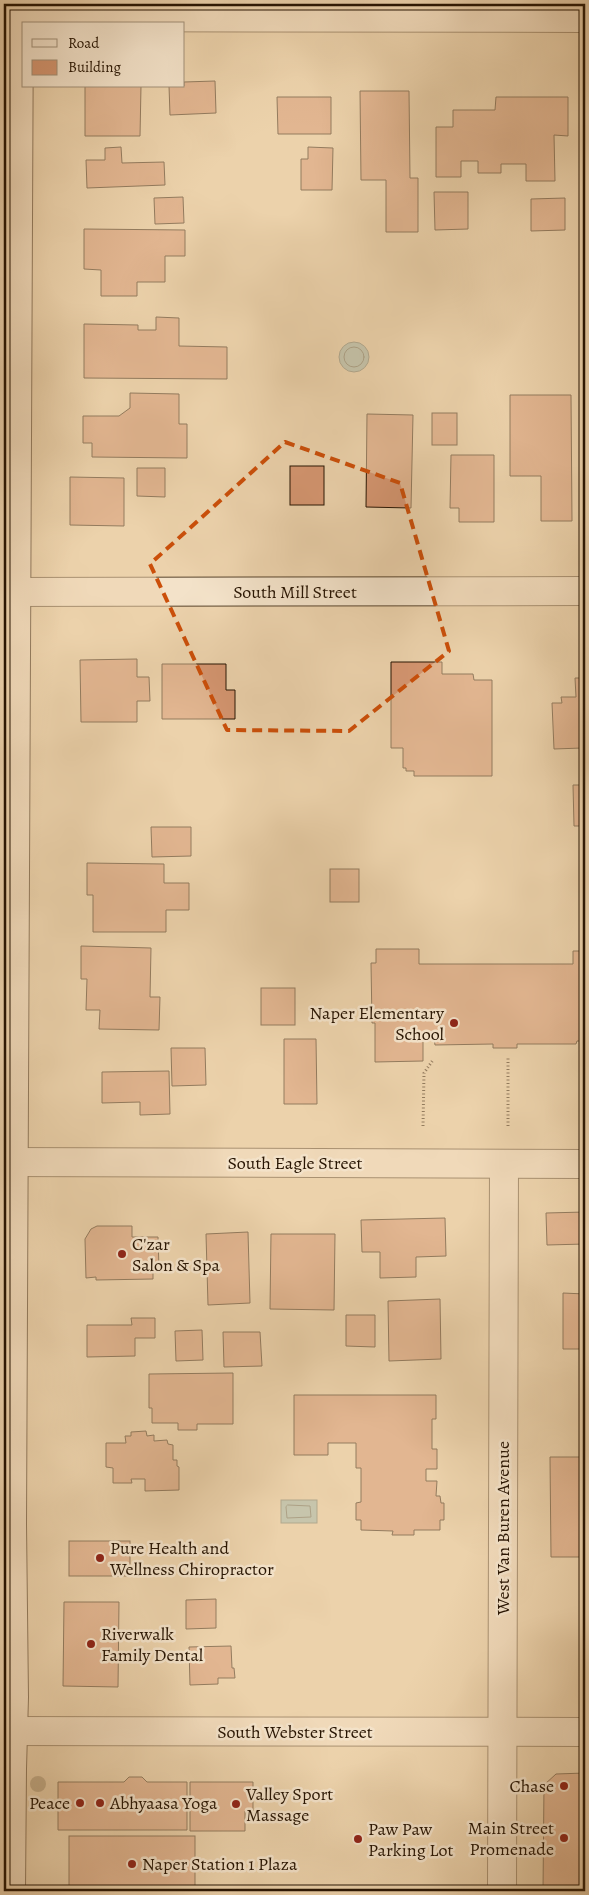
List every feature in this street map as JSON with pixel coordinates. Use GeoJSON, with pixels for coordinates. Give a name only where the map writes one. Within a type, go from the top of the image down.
{"type":"FeatureCollection","features":[{"type":"Feature","properties":{"kind":"street"},"geometry":{"type":"LineString","coordinates":[[11,1891],[8,1731],[14,1697],[8,1162],[14,13],[524,11],[585,18]]}},
{"type":"Feature","properties":{"kind":"street","name":"South Mill Street"},"geometry":{"type":"LineString","coordinates":[[10,592],[585,591]]}},
{"type":"Feature","properties":{"kind":"street","name":"South Eagle Street"},"geometry":{"type":"LineString","coordinates":[[8,1162],[585,1164]]}},
{"type":"Feature","properties":{"kind":"street","name":"West Van Buren Avenue"},"geometry":{"type":"LineString","coordinates":[[502,1891],[504,1164]]}},
{"type":"Feature","properties":{"kind":"street","name":"South Webster Street"},"geometry":{"type":"LineString","coordinates":[[8,1731],[585,1732]]}},
{"type":"Feature","properties":{"kind":"path"},"geometry":{"type":"LineString","coordinates":[[508,1056],[508,1126]]}},
{"type":"Feature","properties":{"kind":"path"},"geometry":{"type":"LineString","coordinates":[[423,1126],[424,1073],[433,1060]]}},
{"type":"Feature","properties":{"kind":"highlighted area"},"geometry":{"type":"Polygon","coordinates":[[[285,442],[400,483],[449,651],[349,731],[227,730],[150,564],[285,442]]]}},
{"type":"Feature","properties":{"kind":"water"},"geometry":{"type":"Polygon","coordinates":[[[354,342],[365,346],[369,357],[365,368],[354,372],[343,368],[339,357],[343,346],[354,342]]]}},
{"type":"Feature","properties":{"kind":"water"},"geometry":{"type":"Polygon","coordinates":[[[281,1500],[317,1500],[317,1523],[281,1523],[281,1500]]]}},
{"type":"Feature","properties":{"kind":"building"},"geometry":{"type":"Polygon","coordinates":[[[215,81],[216,113],[170,115],[169,88],[185,88],[185,82],[215,81]]]}},
{"type":"Feature","properties":{"kind":"building"},"geometry":{"type":"Polygon","coordinates":[[[85,88],[141,88],[140,136],[85,136],[85,88]]]}},
{"type":"Feature","properties":{"kind":"building"},"geometry":{"type":"Polygon","coordinates":[[[360,91],[409,91],[410,178],[418,178],[418,232],[386,232],[386,180],[361,180],[360,91]]]}},
{"type":"Feature","properties":{"kind":"building"},"geometry":{"type":"Polygon","coordinates":[[[277,97],[331,97],[331,134],[278,134],[277,97]]]}},
{"type":"Feature","properties":{"kind":"building"},"geometry":{"type":"Polygon","coordinates":[[[496,97],[568,97],[568,136],[554,135],[555,181],[526,181],[526,164],[501,164],[501,173],[478,173],[478,161],[461,161],[461,177],[436,177],[436,127],[453,127],[453,110],[495,110],[496,97]]]}},
{"type":"Feature","properties":{"kind":"building"},"geometry":{"type":"Polygon","coordinates":[[[121,147],[122,163],[164,162],[165,185],[87,188],[86,160],[105,160],[105,148],[121,147]]]}},
{"type":"Feature","properties":{"kind":"building"},"geometry":{"type":"Polygon","coordinates":[[[308,147],[333,148],[332,190],[301,190],[301,159],[308,159],[308,147]]]}},
{"type":"Feature","properties":{"kind":"building"},"geometry":{"type":"Polygon","coordinates":[[[434,192],[468,192],[468,229],[435,230],[434,192]]]}},
{"type":"Feature","properties":{"kind":"building"},"geometry":{"type":"Polygon","coordinates":[[[183,197],[184,223],[155,224],[154,198],[183,197]]]}},
{"type":"Feature","properties":{"kind":"building"},"geometry":{"type":"Polygon","coordinates":[[[565,198],[565,230],[531,231],[531,199],[565,198]]]}},
{"type":"Feature","properties":{"kind":"building"},"geometry":{"type":"Polygon","coordinates":[[[84,229],[185,230],[185,256],[165,256],[165,282],[137,282],[137,296],[101,296],[101,270],[84,269],[84,229]]]}},
{"type":"Feature","properties":{"kind":"building"},"geometry":{"type":"Polygon","coordinates":[[[156,317],[179,318],[179,346],[227,347],[227,379],[84,378],[84,324],[138,325],[138,330],[156,330],[156,317]]]}},
{"type":"Feature","properties":{"kind":"building"},"geometry":{"type":"Polygon","coordinates":[[[130,393],[179,394],[179,424],[187,424],[187,458],[92,457],[92,443],[83,443],[83,416],[119,416],[130,408],[130,393]]]}},
{"type":"Feature","properties":{"kind":"building"},"geometry":{"type":"Polygon","coordinates":[[[510,395],[571,395],[572,521],[541,521],[541,476],[510,476],[510,395]]]}},
{"type":"Feature","properties":{"kind":"building"},"geometry":{"type":"Polygon","coordinates":[[[432,413],[457,413],[457,445],[432,445],[432,413]]]}},
{"type":"Feature","properties":{"kind":"building"},"geometry":{"type":"Polygon","coordinates":[[[367,414],[413,415],[411,508],[366,507],[367,414]]]}},
{"type":"Feature","properties":{"kind":"building"},"geometry":{"type":"Polygon","coordinates":[[[451,455],[494,455],[494,522],[459,522],[459,508],[450,508],[451,455]]]}},
{"type":"Feature","properties":{"kind":"building"},"geometry":{"type":"Polygon","coordinates":[[[290,466],[324,466],[324,505],[290,505],[290,466]]]}},
{"type":"Feature","properties":{"kind":"building"},"geometry":{"type":"Polygon","coordinates":[[[137,468],[165,468],[165,497],[137,496],[137,468]]]}},
{"type":"Feature","properties":{"kind":"building"},"geometry":{"type":"Polygon","coordinates":[[[70,477],[124,478],[124,526],[70,525],[70,477]]]}},
{"type":"Feature","properties":{"kind":"building"},"geometry":{"type":"Polygon","coordinates":[[[137,659],[137,677],[149,677],[150,701],[137,701],[137,722],[81,722],[80,660],[137,659]]]}},
{"type":"Feature","properties":{"kind":"building"},"geometry":{"type":"Polygon","coordinates":[[[391,662],[442,662],[442,674],[473,674],[474,680],[492,680],[492,776],[414,776],[414,771],[406,771],[406,768],[403,768],[403,748],[391,748],[391,662]]]}},
{"type":"Feature","properties":{"kind":"building"},"geometry":{"type":"Polygon","coordinates":[[[162,664],[226,664],[226,690],[235,690],[235,719],[162,719],[162,664]]]}},
{"type":"Feature","properties":{"kind":"building"},"geometry":{"type":"Polygon","coordinates":[[[575,678],[585,678],[585,743],[582,743],[582,748],[554,749],[552,703],[562,703],[561,697],[576,697],[575,678]]]}},
{"type":"Feature","properties":{"kind":"building"},"geometry":{"type":"Polygon","coordinates":[[[573,785],[585,785],[585,826],[574,826],[573,785]]]}},
{"type":"Feature","properties":{"kind":"building"},"geometry":{"type":"Polygon","coordinates":[[[151,827],[191,827],[191,856],[152,857],[151,827]]]}},
{"type":"Feature","properties":{"kind":"building"},"geometry":{"type":"Polygon","coordinates":[[[87,863],[164,864],[164,883],[189,883],[189,910],[166,910],[166,932],[93,932],[93,895],[87,895],[87,863]]]}},
{"type":"Feature","properties":{"kind":"building"},"geometry":{"type":"Polygon","coordinates":[[[330,869],[359,869],[359,902],[330,902],[330,869]]]}},
{"type":"Feature","properties":{"kind":"building"},"geometry":{"type":"Polygon","coordinates":[[[81,946],[151,948],[150,997],[160,997],[159,1030],[99,1029],[100,1010],[86,1010],[87,979],[81,979],[81,946]]]}},
{"type":"Feature","properties":{"kind":"building"},"geometry":{"type":"Polygon","coordinates":[[[376,949],[419,949],[419,964],[573,964],[573,951],[585,951],[585,1041],[577,1041],[576,1044],[517,1044],[517,1048],[493,1048],[493,1044],[435,1045],[434,1038],[423,1038],[423,1061],[375,1062],[375,1023],[372,1023],[371,963],[376,963],[376,949]]]}},
{"type":"Feature","properties":{"kind":"building"},"geometry":{"type":"Polygon","coordinates":[[[261,988],[295,988],[295,1025],[261,1025],[261,988]]]}},
{"type":"Feature","properties":{"kind":"building"},"geometry":{"type":"Polygon","coordinates":[[[284,1039],[316,1039],[317,1104],[284,1104],[284,1039]]]}},
{"type":"Feature","properties":{"kind":"building"},"geometry":{"type":"Polygon","coordinates":[[[171,1048],[205,1048],[206,1085],[172,1086],[171,1048]]]}},
{"type":"Feature","properties":{"kind":"building"},"geometry":{"type":"Polygon","coordinates":[[[169,1071],[170,1114],[140,1115],[140,1102],[102,1103],[102,1072],[169,1071]]]}},
{"type":"Feature","properties":{"kind":"building"},"geometry":{"type":"Polygon","coordinates":[[[585,1212],[585,1244],[547,1245],[546,1213],[585,1212]]]}},
{"type":"Feature","properties":{"kind":"building"},"geometry":{"type":"Polygon","coordinates":[[[445,1218],[446,1256],[416,1257],[416,1277],[380,1278],[380,1252],[362,1252],[361,1220],[445,1218]]]}},
{"type":"Feature","properties":{"kind":"building","name":"C'zar Salon & Spa"},"geometry":{"type":"Polygon","coordinates":[[[97,1226],[132,1226],[132,1237],[158,1237],[159,1269],[153,1269],[153,1279],[96,1280],[96,1277],[86,1278],[85,1239],[91,1229],[97,1226]]]}},
{"type":"Feature","properties":{"kind":"building"},"geometry":{"type":"Polygon","coordinates":[[[248,1232],[250,1303],[208,1305],[206,1234],[248,1232]]]}},
{"type":"Feature","properties":{"kind":"building"},"geometry":{"type":"Polygon","coordinates":[[[271,1234],[335,1234],[334,1310],[270,1309],[271,1234]]]}},
{"type":"Feature","properties":{"kind":"building"},"geometry":{"type":"Polygon","coordinates":[[[563,1293],[585,1294],[585,1349],[563,1349],[563,1293]]]}},
{"type":"Feature","properties":{"kind":"building"},"geometry":{"type":"Polygon","coordinates":[[[440,1299],[441,1359],[389,1361],[388,1301],[440,1299]]]}},
{"type":"Feature","properties":{"kind":"building"},"geometry":{"type":"Polygon","coordinates":[[[346,1315],[375,1315],[375,1347],[346,1346],[346,1315]]]}},
{"type":"Feature","properties":{"kind":"building"},"geometry":{"type":"Polygon","coordinates":[[[131,1318],[155,1318],[155,1338],[135,1338],[135,1356],[87,1357],[87,1325],[132,1325],[131,1318]]]}},
{"type":"Feature","properties":{"kind":"building"},"geometry":{"type":"Polygon","coordinates":[[[202,1330],[203,1360],[176,1361],[175,1331],[202,1330]]]}},
{"type":"Feature","properties":{"kind":"building"},"geometry":{"type":"Polygon","coordinates":[[[223,1332],[260,1332],[262,1366],[224,1367],[223,1332]]]}},
{"type":"Feature","properties":{"kind":"building"},"geometry":{"type":"Polygon","coordinates":[[[233,1373],[233,1424],[197,1424],[197,1430],[178,1430],[178,1423],[152,1423],[152,1408],[149,1408],[149,1374],[233,1373]]]}},
{"type":"Feature","properties":{"kind":"building"},"geometry":{"type":"Polygon","coordinates":[[[294,1395],[436,1395],[436,1419],[432,1419],[432,1449],[437,1449],[437,1469],[426,1469],[426,1481],[437,1481],[436,1496],[440,1496],[441,1503],[444,1503],[444,1520],[440,1520],[440,1530],[414,1530],[414,1535],[392,1535],[393,1531],[361,1530],[361,1520],[356,1520],[356,1503],[361,1502],[361,1468],[356,1468],[356,1443],[328,1443],[328,1455],[294,1455],[294,1395]]]}},
{"type":"Feature","properties":{"kind":"building"},"geometry":{"type":"Polygon","coordinates":[[[146,1431],[147,1436],[154,1435],[154,1441],[167,1440],[168,1444],[173,1445],[173,1460],[177,1460],[177,1466],[179,1467],[179,1490],[145,1491],[145,1479],[131,1479],[132,1483],[113,1483],[113,1468],[106,1467],[106,1443],[126,1443],[125,1436],[131,1436],[131,1432],[146,1431]]]}},
{"type":"Feature","properties":{"kind":"building"},"geometry":{"type":"Polygon","coordinates":[[[550,1457],[585,1457],[585,1557],[551,1557],[550,1457]]]}},
{"type":"Feature","properties":{"kind":"building","name":"Pure Health and Wellness Chiropractor"},"geometry":{"type":"Polygon","coordinates":[[[69,1541],[130,1541],[130,1576],[69,1576],[69,1541]]]}},
{"type":"Feature","properties":{"kind":"building"},"geometry":{"type":"Polygon","coordinates":[[[216,1599],[216,1628],[186,1629],[186,1600],[216,1599]]]}},
{"type":"Feature","properties":{"kind":"building","name":"Riverwalk Family Dental"},"geometry":{"type":"Polygon","coordinates":[[[64,1602],[119,1602],[118,1687],[63,1686],[64,1602]]]}},
{"type":"Feature","properties":{"kind":"building"},"geometry":{"type":"Polygon","coordinates":[[[231,1646],[232,1668],[234,1668],[235,1678],[218,1678],[218,1684],[190,1685],[189,1647],[231,1646]]]}},
{"type":"Feature","properties":{"kind":"building","name":"Main Street Promenade"},"geometry":{"type":"Polygon","coordinates":[[[585,1773],[585,1891],[543,1891],[544,1785],[556,1774],[585,1773]]]}},
{"type":"Feature","properties":{"kind":"building"},"geometry":{"type":"Polygon","coordinates":[[[129,1777],[142,1777],[147,1782],[187,1782],[187,1830],[58,1830],[58,1782],[124,1782],[129,1777]]]}},
{"type":"Feature","properties":{"kind":"building"},"geometry":{"type":"Polygon","coordinates":[[[190,1782],[253,1782],[253,1811],[245,1811],[245,1831],[190,1831],[190,1782]]]}},
{"type":"Feature","properties":{"kind":"building","name":"Naper Station 1 Plaza"},"geometry":{"type":"Polygon","coordinates":[[[69,1836],[195,1836],[195,1891],[69,1891],[69,1836]]]}},
{"type":"Feature","properties":{"kind":"place","name":"Naper Elementary School"},"geometry":{"type":"Point","coordinates":[454,1023]}},
{"type":"Feature","properties":{"kind":"place","name":"C'zar Salon & Spa"},"geometry":{"type":"Point","coordinates":[122,1254]}},
{"type":"Feature","properties":{"kind":"place","name":"Pure Health and Wellness Chiropractor"},"geometry":{"type":"Point","coordinates":[100,1558]}},
{"type":"Feature","properties":{"kind":"place","name":"Riverwalk Family Dental"},"geometry":{"type":"Point","coordinates":[91,1644]}},
{"type":"Feature","properties":{"kind":"place","name":"Chase"},"geometry":{"type":"Point","coordinates":[564,1786]}},
{"type":"Feature","properties":{"kind":"place","name":"Peace"},"geometry":{"type":"Point","coordinates":[80,1803]}},
{"type":"Feature","properties":{"kind":"place","name":"Abhyaasa Yoga"},"geometry":{"type":"Point","coordinates":[100,1803]}},
{"type":"Feature","properties":{"kind":"place","name":"Valley Sport Massage"},"geometry":{"type":"Point","coordinates":[236,1804]}},
{"type":"Feature","properties":{"kind":"place","name":"Main Street Promenade"},"geometry":{"type":"Point","coordinates":[564,1838]}},
{"type":"Feature","properties":{"kind":"place","name":"Paw Paw Parking Lot"},"geometry":{"type":"Point","coordinates":[358,1839]}},
{"type":"Feature","properties":{"kind":"place","name":"Naper Station 1 Plaza"},"geometry":{"type":"Point","coordinates":[132,1864]}}]}
